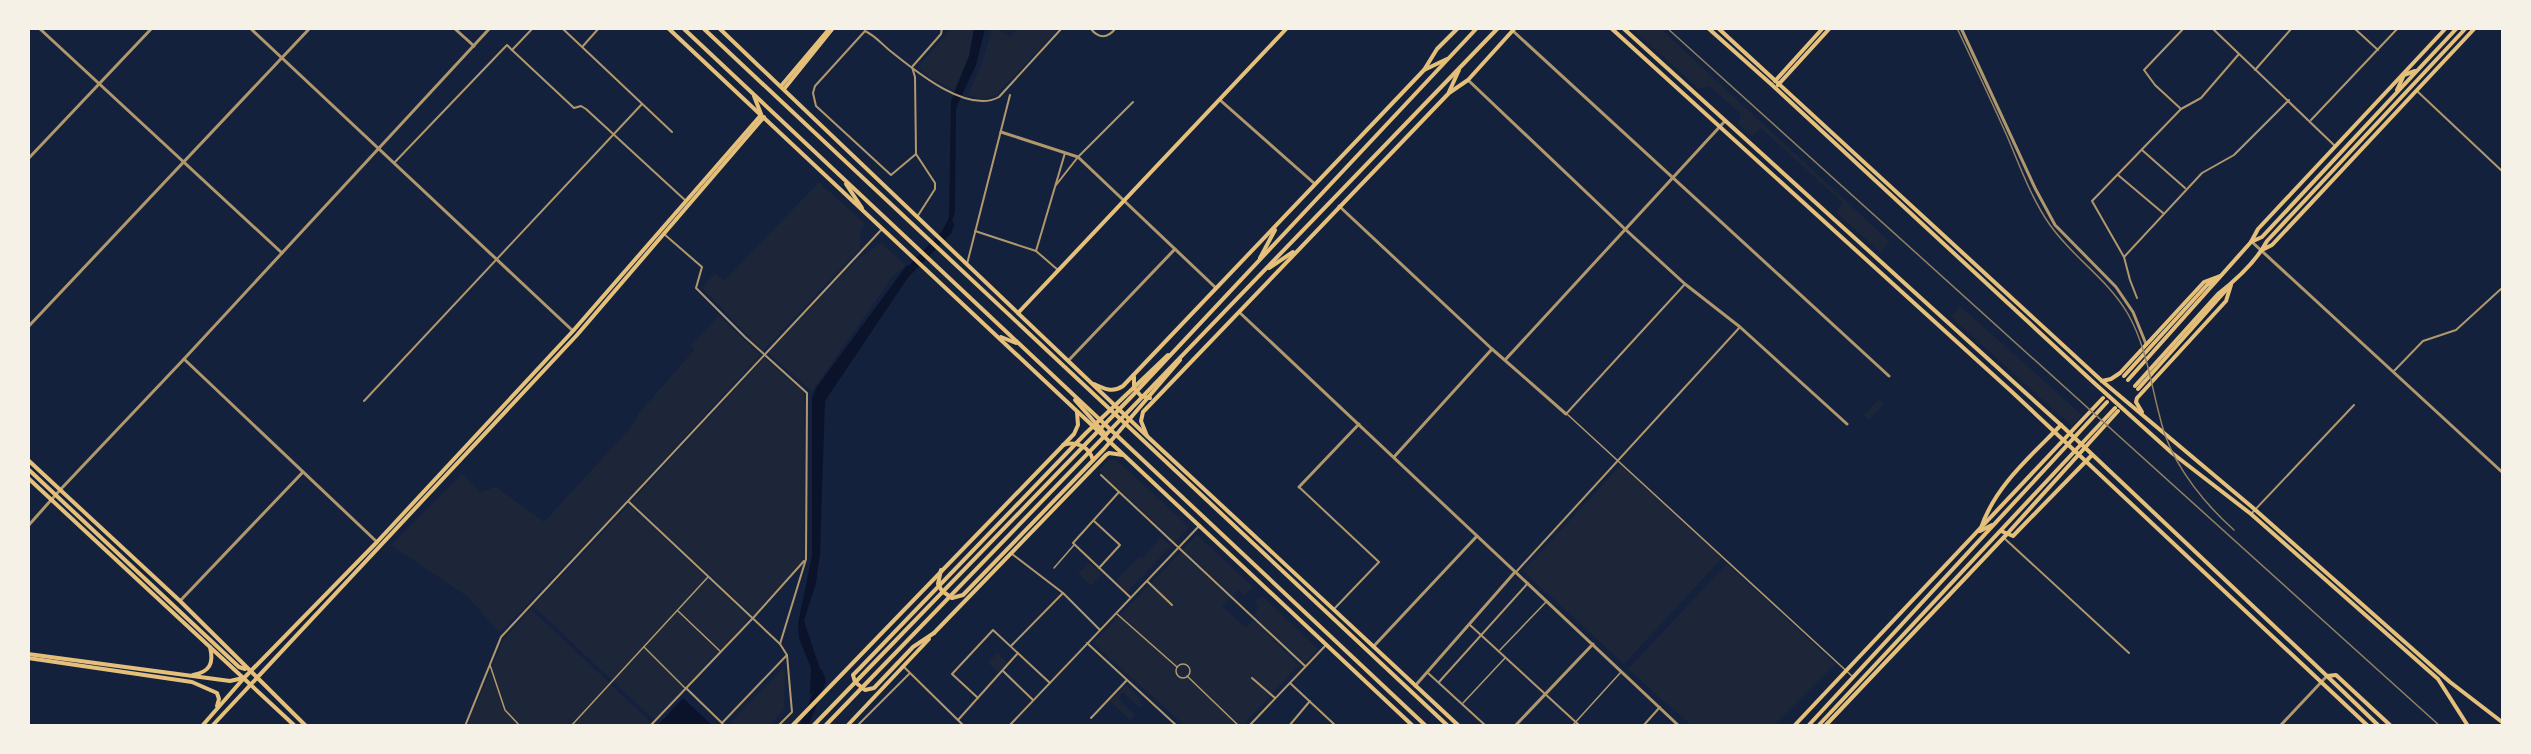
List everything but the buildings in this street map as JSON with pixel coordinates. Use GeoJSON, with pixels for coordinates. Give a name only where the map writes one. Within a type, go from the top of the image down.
{"type":"FeatureCollection","features":[{"type":"Feature","properties":{"kind":"main road"},"geometry":{"type":"LineString","coordinates":[[668,28],[1413,726]]}},
{"type":"Feature","properties":{"kind":"main road"},"geometry":{"type":"LineString","coordinates":[[683,28],[1426,726]]}},
{"type":"Feature","properties":{"kind":"main road"},"geometry":{"type":"LineString","coordinates":[[703,28],[1448,726]]}},
{"type":"Feature","properties":{"kind":"main road"},"geometry":{"type":"LineString","coordinates":[[719,28],[1148,437],[1458,726]]}},
{"type":"Feature","properties":{"kind":"main road"},"geometry":{"type":"LineString","coordinates":[[782,88],[832,28]]}},
{"type":"Feature","properties":{"kind":"main road"},"geometry":{"type":"LineString","coordinates":[[1018,313],[1287,28]]}},
{"type":"Feature","properties":{"kind":"main road"},"geometry":{"type":"LineString","coordinates":[[1094,384],[1104,389],[1116,390],[1135,373],[1424,70],[1437,49],[1458,28]]}},
{"type":"Feature","properties":{"kind":"main road"},"geometry":{"type":"LineString","coordinates":[[813,726],[1260,260],[1477,28]]}},
{"type":"Feature","properties":{"kind":"main road"},"geometry":{"type":"LineString","coordinates":[[825,726],[1219,320],[1498,28]]}},
{"type":"Feature","properties":{"kind":"main road"},"geometry":{"type":"LineString","coordinates":[[1611,28],[2055,431],[2368,726]]}},
{"type":"Feature","properties":{"kind":"main road"},"geometry":{"type":"LineString","coordinates":[[1623,28],[2061,425],[2379,726]]}},
{"type":"Feature","properties":{"kind":"main road"},"geometry":{"type":"LineString","coordinates":[[1708,28],[1775,84],[2103,381],[2142,412],[2438,679],[2468,726]]}},
{"type":"Feature","properties":{"kind":"main road"},"geometry":{"type":"LineString","coordinates":[[1718,28],[2092,381],[2172,453],[2253,512],[2450,682],[2502,722]]}},
{"type":"Feature","properties":{"kind":"main road"},"geometry":{"type":"LineString","coordinates":[[1775,84],[1823,28]]}},
{"type":"Feature","properties":{"kind":"main road"},"geometry":{"type":"LineString","coordinates":[[1775,84],[1830,28]]}},
{"type":"Feature","properties":{"kind":"main road"},"geometry":{"type":"LineString","coordinates":[[2251,242],[2262,237],[2457,28]]}},
{"type":"Feature","properties":{"kind":"main road"},"geometry":{"type":"LineString","coordinates":[[2262,251],[2267,241],[2466,28]]}},
{"type":"Feature","properties":{"kind":"main road"},"geometry":{"type":"LineString","coordinates":[[2137,387],[2262,251],[2272,245],[2475,28]]}},
{"type":"Feature","properties":{"kind":"main road"},"geometry":{"type":"LineString","coordinates":[[1148,437],[1141,418],[1159,395],[1339,206],[1449,93],[1468,80],[1514,30]]}},
{"type":"Feature","properties":{"kind":"main road"},"geometry":{"type":"LineString","coordinates":[[2126,378],[2207,285],[2220,276],[2251,242],[2258,229],[2404,75],[2442,30]]}},
{"type":"Feature","properties":{"kind":"main road"},"geometry":{"type":"LineString","coordinates":[[1424,70],[1448,58]]}},
{"type":"Feature","properties":{"kind":"main road"},"geometry":{"type":"LineString","coordinates":[[2396,93],[2404,75],[2418,69]]}},
{"type":"Feature","properties":{"kind":"main road"},"geometry":{"type":"LineString","coordinates":[[1449,93],[1459,70]]}},
{"type":"Feature","properties":{"kind":"main road"},"geometry":{"type":"LineString","coordinates":[[2400,98],[2417,91],[2423,74]]}},
{"type":"Feature","properties":{"kind":"main road"},"geometry":{"type":"LineString","coordinates":[[752,92],[763,116]]}},
{"type":"Feature","properties":{"kind":"main road"},"geometry":{"type":"LineString","coordinates":[[202,726],[244,678],[248,670],[377,542],[573,331],[763,116]]}},
{"type":"Feature","properties":{"kind":"main road"},"geometry":{"type":"LineString","coordinates":[[212,726],[577,335],[763,116]]}},
{"type":"Feature","properties":{"kind":"main road"},"geometry":{"type":"LineString","coordinates":[[843,178],[865,213]]}},
{"type":"Feature","properties":{"kind":"main road"},"geometry":{"type":"LineString","coordinates":[[1260,260],[1276,227]]}},
{"type":"Feature","properties":{"kind":"main road"},"geometry":{"type":"LineString","coordinates":[[1269,268],[1299,248]]}},
{"type":"Feature","properties":{"kind":"main road"},"geometry":{"type":"LineString","coordinates":[[2103,381],[2111,379],[2120,372],[2204,282],[2220,276]]}},
{"type":"Feature","properties":{"kind":"main road"},"geometry":{"type":"LineString","coordinates":[[2142,412],[2136,402],[2137,398],[2226,301],[2231,284]]}},
{"type":"Feature","properties":{"kind":"main road"},"geometry":{"type":"LineString","coordinates":[[997,336],[1018,343]]}},
{"type":"Feature","properties":{"kind":"main road"},"geometry":{"type":"LineString","coordinates":[[934,633],[914,647],[871,690],[862,688],[855,682],[854,675],[859,669],[1128,390],[1171,352]]}},
{"type":"Feature","properties":{"kind":"main road"},"geometry":{"type":"LineString","coordinates":[[942,569],[938,584],[942,591],[952,598],[963,595],[1104,449],[1181,359]]}},
{"type":"Feature","properties":{"kind":"main road"},"geometry":{"type":"LineString","coordinates":[[1135,373],[1133,383],[1141,396],[1150,399],[1159,395]]}},
{"type":"Feature","properties":{"kind":"main road"},"geometry":{"type":"LineString","coordinates":[[1061,383],[1122,453]]}},
{"type":"Feature","properties":{"kind":"main road"},"geometry":{"type":"LineString","coordinates":[[1794,726],[2105,400],[1996,523],[1808,726]]}},
{"type":"Feature","properties":{"kind":"main road"},"geometry":{"type":"LineString","coordinates":[[1818,726],[2116,410],[2005,536],[1825,726]]}},
{"type":"Feature","properties":{"kind":"main road"},"geometry":{"type":"LineString","coordinates":[[792,726],[1077,430],[1077,412]]}},
{"type":"Feature","properties":{"kind":"main road"},"geometry":{"type":"LineString","coordinates":[[1976,544],[1987,512],[1999,491],[2061,425]]}},
{"type":"Feature","properties":{"kind":"main road"},"geometry":{"type":"LineString","coordinates":[[1060,447],[1072,444],[1087,449],[1092,456],[1093,463],[1089,472]]}},
{"type":"Feature","properties":{"kind":"main road"},"geometry":{"type":"LineString","coordinates":[[847,726],[1089,472],[1109,453],[1129,458]]}},
{"type":"Feature","properties":{"kind":"main road"},"geometry":{"type":"LineString","coordinates":[[2005,536],[2013,536],[2092,455]]}},
{"type":"Feature","properties":{"kind":"main road"},"geometry":{"type":"LineString","coordinates":[[28,460],[180,601],[306,726]]}},
{"type":"Feature","properties":{"kind":"main road"},"geometry":{"type":"LineString","coordinates":[[28,470],[239,667],[248,670]]}},
{"type":"Feature","properties":{"kind":"main road"},"geometry":{"type":"LineString","coordinates":[[28,478],[295,726]]}},
{"type":"Feature","properties":{"kind":"main road"},"geometry":{"type":"LineString","coordinates":[[1980,531],[1996,523]]}},
{"type":"Feature","properties":{"kind":"main road"},"geometry":{"type":"LineString","coordinates":[[2001,531],[2005,536]]}},
{"type":"Feature","properties":{"kind":"main road"},"geometry":{"type":"LineString","coordinates":[[186,675],[201,673],[210,668],[213,657],[209,646]]}},
{"type":"Feature","properties":{"kind":"main road"},"geometry":{"type":"LineString","coordinates":[[28,656],[230,681],[244,678]]}},
{"type":"Feature","properties":{"kind":"main road"},"geometry":{"type":"LineString","coordinates":[[28,656],[192,682],[217,693],[219,699],[216,709]]}},
{"type":"Feature","properties":{"kind":"main road"},"geometry":{"type":"LineString","coordinates":[[2327,676],[2336,675],[2391,726]]}},
{"type":"Feature","properties":{"kind":"street"},"geometry":{"type":"LineString","coordinates":[[39,28],[282,253]]}},
{"type":"Feature","properties":{"kind":"street"},"geometry":{"type":"LineString","coordinates":[[28,159],[152,28]]}},
{"type":"Feature","properties":{"kind":"street"},"geometry":{"type":"LineString","coordinates":[[250,28],[573,331]]}},
{"type":"Feature","properties":{"kind":"street"},"geometry":{"type":"LineString","coordinates":[[28,327],[310,28]]}},
{"type":"Feature","properties":{"kind":"street"},"geometry":{"type":"LineString","coordinates":[[454,28],[474,46]]}},
{"type":"Feature","properties":{"kind":"street"},"geometry":{"type":"LineString","coordinates":[[28,526],[490,28]]}},
{"type":"Feature","properties":{"kind":"street"},"geometry":{"type":"LineString","coordinates":[[512,50],[533,28]]}},
{"type":"Feature","properties":{"kind":"street"},"geometry":{"type":"LineString","coordinates":[[562,28],[672,132]]}},
{"type":"Feature","properties":{"kind":"street"},"geometry":{"type":"LineString","coordinates":[[582,47],[599,28]]}},
{"type":"Feature","properties":{"kind":"street"},"geometry":{"type":"LineString","coordinates":[[912,67],[941,34],[942,28]]}},
{"type":"Feature","properties":{"kind":"street"},"geometry":{"type":"LineString","coordinates":[[916,154],[891,175],[816,106],[813,100],[815,86],[864,30],[912,67],[948,90],[967,99],[990,102],[999,98],[1062,28]]}},
{"type":"Feature","properties":{"kind":"street"},"geometry":{"type":"LineString","coordinates":[[1090,28],[1101,37],[1107,36],[1116,28]]}},
{"type":"Feature","properties":{"kind":"street"},"geometry":{"type":"LineString","coordinates":[[1961,28],[2035,188],[2055,225],[2116,287],[2133,312],[2146,344]]}},
{"type":"Feature","properties":{"kind":"street"},"geometry":{"type":"LineString","coordinates":[[2181,109],[2155,85],[2144,70],[2184,28]]}},
{"type":"Feature","properties":{"kind":"street"},"geometry":{"type":"LineString","coordinates":[[2212,28],[2335,146]]}},
{"type":"Feature","properties":{"kind":"street"},"geometry":{"type":"LineString","coordinates":[[2255,70],[2292,28]]}},
{"type":"Feature","properties":{"kind":"street"},"geometry":{"type":"LineString","coordinates":[[2354,28],[2378,50]]}},
{"type":"Feature","properties":{"kind":"street"},"geometry":{"type":"LineString","coordinates":[[2310,120],[2398,28]]}},
{"type":"Feature","properties":{"kind":"street"},"geometry":{"type":"LineString","coordinates":[[1514,30],[1672,179],[1889,376]]}},
{"type":"Feature","properties":{"kind":"street"},"geometry":{"type":"LineString","coordinates":[[394,163],[507,45],[574,108],[581,106],[586,109],[686,201]]}},
{"type":"Feature","properties":{"kind":"street"},"geometry":{"type":"LineString","coordinates":[[2137,298],[2124,257],[2092,201],[2181,109],[2200,98],[2239,54]]}},
{"type":"Feature","properties":{"kind":"street"},"geometry":{"type":"LineString","coordinates":[[912,67],[915,77],[916,154],[935,183],[935,189],[917,217]]}},
{"type":"Feature","properties":{"kind":"street"},"geometry":{"type":"LineString","coordinates":[[1468,80],[1626,231],[1685,284],[1740,327],[1847,424]]}},
{"type":"Feature","properties":{"kind":"street"},"geometry":{"type":"LineString","coordinates":[[2417,91],[2502,171]]}},
{"type":"Feature","properties":{"kind":"street"},"geometry":{"type":"LineString","coordinates":[[967,264],[1010,95]]}},
{"type":"Feature","properties":{"kind":"street"},"geometry":{"type":"LineString","coordinates":[[1220,100],[1315,185]]}},
{"type":"Feature","properties":{"kind":"street"},"geometry":{"type":"LineString","coordinates":[[2124,257],[2185,188],[2202,172],[2234,155],[2289,100]]}},
{"type":"Feature","properties":{"kind":"street"},"geometry":{"type":"LineString","coordinates":[[1056,185],[1078,157],[1133,102]]}},
{"type":"Feature","properties":{"kind":"street"},"geometry":{"type":"LineString","coordinates":[[364,401],[642,104]]}},
{"type":"Feature","properties":{"kind":"street"},"geometry":{"type":"LineString","coordinates":[[1505,360],[1725,121]]}},
{"type":"Feature","properties":{"kind":"street"},"geometry":{"type":"LineString","coordinates":[[1001,132],[1078,157],[1216,288]]}},
{"type":"Feature","properties":{"kind":"street"},"geometry":{"type":"LineString","coordinates":[[2142,150],[2185,188]]}},
{"type":"Feature","properties":{"kind":"street"},"geometry":{"type":"LineString","coordinates":[[1036,251],[1065,152]]}},
{"type":"Feature","properties":{"kind":"street"},"geometry":{"type":"LineString","coordinates":[[2118,175],[2163,213]]}},
{"type":"Feature","properties":{"kind":"street"},"geometry":{"type":"LineString","coordinates":[[1339,206],[1492,349],[1854,677]]}},
{"type":"Feature","properties":{"kind":"street"},"geometry":{"type":"LineString","coordinates":[[465,726],[501,637],[629,502],[763,354],[882,230]]}},
{"type":"Feature","properties":{"kind":"street"},"geometry":{"type":"LineString","coordinates":[[975,231],[1036,251],[1058,271]]}},
{"type":"Feature","properties":{"kind":"street"},"geometry":{"type":"LineString","coordinates":[[664,234],[702,267],[696,288],[763,354],[807,393],[806,559],[780,644]]}},
{"type":"Feature","properties":{"kind":"street"},"geometry":{"type":"LineString","coordinates":[[2251,242],[2502,472]]}},
{"type":"Feature","properties":{"kind":"street"},"geometry":{"type":"LineString","coordinates":[[1068,361],[1175,249]]}},
{"type":"Feature","properties":{"kind":"street"},"geometry":{"type":"LineString","coordinates":[[1566,414],[1685,284]]}},
{"type":"Feature","properties":{"kind":"street"},"geometry":{"type":"LineString","coordinates":[[2393,372],[2423,341],[2456,330],[2502,288]]}},
{"type":"Feature","properties":{"kind":"street"},"geometry":{"type":"LineString","coordinates":[[1239,312],[1679,726]]}},
{"type":"Feature","properties":{"kind":"street"},"geometry":{"type":"LineString","coordinates":[[1415,686],[1740,327]]}},
{"type":"Feature","properties":{"kind":"street"},"geometry":{"type":"LineString","coordinates":[[1394,457],[1492,349]]}},
{"type":"Feature","properties":{"kind":"street"},"geometry":{"type":"LineString","coordinates":[[184,359],[377,542]]}},
{"type":"Feature","properties":{"kind":"street"},"geometry":{"type":"LineString","coordinates":[[2253,512],[2354,405]]}},
{"type":"Feature","properties":{"kind":"street"},"geometry":{"type":"LineString","coordinates":[[1334,610],[1379,562],[1299,487],[1359,424]]}},
{"type":"Feature","properties":{"kind":"street"},"geometry":{"type":"LineString","coordinates":[[180,601],[303,472]]}},
{"type":"Feature","properties":{"kind":"street"},"geometry":{"type":"LineString","coordinates":[[1101,474],[1305,666]]}},
{"type":"Feature","properties":{"kind":"street"},"geometry":{"type":"LineString","coordinates":[[1054,568],[1075,545],[1073,543],[1119,492]]}},
{"type":"Feature","properties":{"kind":"street"},"geometry":{"type":"LineString","coordinates":[[629,502],[780,644],[787,655],[792,712],[778,726]]}},
{"type":"Feature","properties":{"kind":"street"},"geometry":{"type":"LineString","coordinates":[[1094,521],[1120,545],[1099,568]]}},
{"type":"Feature","properties":{"kind":"street"},"geometry":{"type":"LineString","coordinates":[[1009,726],[1200,525]]}},
{"type":"Feature","properties":{"kind":"street"},"geometry":{"type":"LineString","coordinates":[[1374,647],[1477,536]]}},
{"type":"Feature","properties":{"kind":"street"},"geometry":{"type":"LineString","coordinates":[[2005,536],[2129,653]]}},
{"type":"Feature","properties":{"kind":"street"},"geometry":{"type":"LineString","coordinates":[[1075,545],[1131,598]]}},
{"type":"Feature","properties":{"kind":"street"},"geometry":{"type":"LineString","coordinates":[[1012,554],[1063,593],[1100,630]]}},
{"type":"Feature","properties":{"kind":"street"},"geometry":{"type":"LineString","coordinates":[[650,726],[806,559]]}},
{"type":"Feature","properties":{"kind":"street"},"geometry":{"type":"LineString","coordinates":[[571,726],[709,576]]}},
{"type":"Feature","properties":{"kind":"street"},"geometry":{"type":"LineString","coordinates":[[1147,581],[1172,605]]}},
{"type":"Feature","properties":{"kind":"street"},"geometry":{"type":"LineString","coordinates":[[1439,682],[1528,583]]}},
{"type":"Feature","properties":{"kind":"street"},"geometry":{"type":"LineString","coordinates":[[1011,646],[1063,593]]}},
{"type":"Feature","properties":{"kind":"street"},"geometry":{"type":"LineString","coordinates":[[1499,651],[1547,601]]}},
{"type":"Feature","properties":{"kind":"street"},"geometry":{"type":"LineString","coordinates":[[677,611],[721,652]]}},
{"type":"Feature","properties":{"kind":"street"},"geometry":{"type":"LineString","coordinates":[[1116,613],[1177,667]]}},
{"type":"Feature","properties":{"kind":"street"},"geometry":{"type":"LineString","coordinates":[[1470,625],[1580,726]]}},
{"type":"Feature","properties":{"kind":"street"},"geometry":{"type":"LineString","coordinates":[[978,698],[952,674],[993,630],[1050,683]]}},
{"type":"Feature","properties":{"kind":"street"},"geometry":{"type":"LineString","coordinates":[[1087,643],[1177,725]]}},
{"type":"Feature","properties":{"kind":"street"},"geometry":{"type":"LineString","coordinates":[[1250,725],[1327,644]]}},
{"type":"Feature","properties":{"kind":"street"},"geometry":{"type":"LineString","coordinates":[[1515,726],[1593,644]]}},
{"type":"Feature","properties":{"kind":"street"},"geometry":{"type":"LineString","coordinates":[[643,647],[723,724],[787,655]]}},
{"type":"Feature","properties":{"kind":"street"},"geometry":{"type":"LineString","coordinates":[[958,720],[1018,654]]}},
{"type":"Feature","properties":{"kind":"street"},"geometry":{"type":"LineString","coordinates":[[1463,704],[1505,657]]}},
{"type":"Feature","properties":{"kind":"street"},"geometry":{"type":"LineString","coordinates":[[490,664],[505,710],[520,726]]}},
{"type":"Feature","properties":{"kind":"street"},"geometry":{"type":"LineString","coordinates":[[1177,667],[1181,664],[1187,666],[1189,670],[1187,676]]}},
{"type":"Feature","properties":{"kind":"street"},"geometry":{"type":"LineString","coordinates":[[903,666],[964,726]]}},
{"type":"Feature","properties":{"kind":"street"},"geometry":{"type":"LineString","coordinates":[[1177,667],[1176,673],[1179,676],[1187,676],[1239,726]]}},
{"type":"Feature","properties":{"kind":"street"},"geometry":{"type":"LineString","coordinates":[[1002,671],[1033,700]]}},
{"type":"Feature","properties":{"kind":"street"},"geometry":{"type":"LineString","coordinates":[[1427,672],[1486,726]]}},
{"type":"Feature","properties":{"kind":"street"},"geometry":{"type":"LineString","coordinates":[[1572,726],[1622,672]]}},
{"type":"Feature","properties":{"kind":"street"},"geometry":{"type":"LineString","coordinates":[[859,725],[910,673]]}},
{"type":"Feature","properties":{"kind":"street"},"geometry":{"type":"LineString","coordinates":[[2280,726],[2327,676]]}},
{"type":"Feature","properties":{"kind":"street"},"geometry":{"type":"LineString","coordinates":[[1252,678],[1275,698]]}},
{"type":"Feature","properties":{"kind":"street"},"geometry":{"type":"LineString","coordinates":[[1091,718],[1127,680]]}},
{"type":"Feature","properties":{"kind":"street"},"geometry":{"type":"LineString","coordinates":[[1290,683],[1336,726]]}},
{"type":"Feature","properties":{"kind":"street"},"geometry":{"type":"LineString","coordinates":[[1289,726],[1310,701]]}},
{"type":"Feature","properties":{"kind":"street"},"geometry":{"type":"LineString","coordinates":[[1643,726],[1660,707]]}},
{"type":"Feature","properties":{"kind":"shaded area"},"geometry":{"type":"Polygon","coordinates":[[[951,29],[974,29],[969,56],[954,90],[931,78],[918,67],[951,29]]]}},
{"type":"Feature","properties":{"kind":"shaded area"},"geometry":{"type":"Polygon","coordinates":[[[974,29],[985,29],[976,65],[956,108],[955,213],[947,235],[942,231],[949,218],[951,101],[969,56],[974,29]]]}},
{"type":"Feature","properties":{"kind":"shaded area"},"geometry":{"type":"Polygon","coordinates":[[[992,29],[999,29],[1010,37],[1016,29],[1058,29],[996,95],[983,99],[968,95],[983,60],[992,29]]]}},
{"type":"Feature","properties":{"kind":"shaded area"},"geometry":{"type":"Polygon","coordinates":[[[1632,29],[1661,29],[1890,242],[1880,252],[1836,212],[1843,203],[1761,128],[1752,136],[1738,124],[1741,114],[1709,86],[1699,89],[1632,29]]]}},
{"type":"Feature","properties":{"kind":"shaded area"},"geometry":{"type":"Polygon","coordinates":[[[819,182],[864,223],[860,235],[860,248],[763,351],[702,288],[715,273],[724,281],[819,182]]]}},
{"type":"Feature","properties":{"kind":"shaded area"},"geometry":{"type":"Polygon","coordinates":[[[881,243],[905,265],[893,276],[812,391],[768,353],[858,259],[881,243]]]}},
{"type":"Feature","properties":{"kind":"shaded area"},"geometry":{"type":"Polygon","coordinates":[[[907,265],[913,270],[825,401],[820,553],[816,583],[804,621],[824,681],[810,695],[811,668],[799,638],[798,623],[812,556],[812,398],[816,388],[907,265]]]}},
{"type":"Feature","properties":{"kind":"shaded area"},"geometry":{"type":"Polygon","coordinates":[[[1960,306],[2082,415],[2072,426],[1951,317],[1960,306]]]}},
{"type":"Feature","properties":{"kind":"shaded area"},"geometry":{"type":"Polygon","coordinates":[[[719,316],[760,355],[628,499],[500,633],[468,597],[391,545],[462,474],[480,492],[496,487],[544,522],[633,425],[639,413],[695,349],[691,345],[719,316]]]}},
{"type":"Feature","properties":{"kind":"shaded area"},"geometry":{"type":"Polygon","coordinates":[[[764,358],[804,393],[805,558],[753,616],[631,502],[764,358]]]}},
{"type":"Feature","properties":{"kind":"shaded area"},"geometry":{"type":"Polygon","coordinates":[[[1879,399],[1884,404],[1869,420],[1864,415],[1879,399]]]}},
{"type":"Feature","properties":{"kind":"shaded area"},"geometry":{"type":"Polygon","coordinates":[[[1109,460],[1115,460],[1122,465],[1189,527],[1175,542],[1099,470],[1109,460]]]}},
{"type":"Feature","properties":{"kind":"shaded area"},"geometry":{"type":"Polygon","coordinates":[[[1621,465],[1722,558],[1624,664],[1523,571],[1621,465]]]}},
{"type":"Feature","properties":{"kind":"shaded area"},"geometry":{"type":"Polygon","coordinates":[[[629,505],[750,618],[654,720],[533,606],[629,505]]]}},
{"type":"Feature","properties":{"kind":"shaded area"},"geometry":{"type":"Polygon","coordinates":[[[1197,535],[1253,587],[1245,595],[1239,590],[1233,596],[1183,549],[1197,535]]]}},
{"type":"Feature","properties":{"kind":"shaded area"},"geometry":{"type":"Polygon","coordinates":[[[1161,537],[1171,546],[1127,592],[1116,580],[1140,556],[1143,558],[1161,537]]]}},
{"type":"Feature","properties":{"kind":"shaded area"},"geometry":{"type":"Polygon","coordinates":[[[1181,552],[1230,598],[1222,606],[1246,628],[1253,620],[1299,665],[1243,725],[1184,725],[1093,643],[1181,552]]]}},
{"type":"Feature","properties":{"kind":"shaded area"},"geometry":{"type":"Polygon","coordinates":[[[1089,563],[1102,574],[1091,586],[1078,573],[1089,563]]]}},
{"type":"Feature","properties":{"kind":"shaded area"},"geometry":{"type":"Polygon","coordinates":[[[1727,564],[1835,664],[1774,725],[1691,725],[1628,669],[1727,564]]]}},
{"type":"Feature","properties":{"kind":"shaded area"},"geometry":{"type":"Polygon","coordinates":[[[1262,596],[1318,649],[1304,663],[1254,616],[1258,607],[1255,602],[1262,596]]]}},
{"type":"Feature","properties":{"kind":"shaded area"},"geometry":{"type":"Polygon","coordinates":[[[531,609],[651,722],[647,726],[467,726],[504,639],[531,609]]]}},
{"type":"Feature","properties":{"kind":"shaded area"},"geometry":{"type":"Polygon","coordinates":[[[997,653],[1007,663],[998,672],[988,663],[997,653]]]}},
{"type":"Feature","properties":{"kind":"shaded area"},"geometry":{"type":"Polygon","coordinates":[[[783,668],[785,672],[784,709],[770,725],[735,725],[731,722],[783,668]]]}},
{"type":"Feature","properties":{"kind":"shaded area"},"geometry":{"type":"Polygon","coordinates":[[[1126,685],[1141,699],[1139,701],[1144,706],[1139,707],[1123,692],[1118,699],[1135,715],[1130,720],[1110,701],[1126,685]]]}},
{"type":"Feature","properties":{"kind":"shaded area"},"geometry":{"type":"Polygon","coordinates":[[[683,698],[712,725],[658,725],[683,698]]]}},
{"type":"Feature","properties":{"kind":"waterway"},"geometry":{"type":"LineString","coordinates":[[905,275],[948,231],[950,225]]}},
{"type":"Feature","properties":{"kind":"waterway"},"geometry":{"type":"LineString","coordinates":[[804,726],[822,681],[819,673]]}},
{"type":"Feature","properties":{"kind":"railway"},"geometry":{"type":"LineString","coordinates":[[1667,28],[2440,726]]}},
{"type":"Feature","properties":{"kind":"railway"},"geometry":{"type":"LineString","coordinates":[[1957,28],[2043,215],[2059,237],[2111,290],[2128,314],[2146,358],[2165,435],[2177,462],[2213,510],[2234,530]]}}]}
